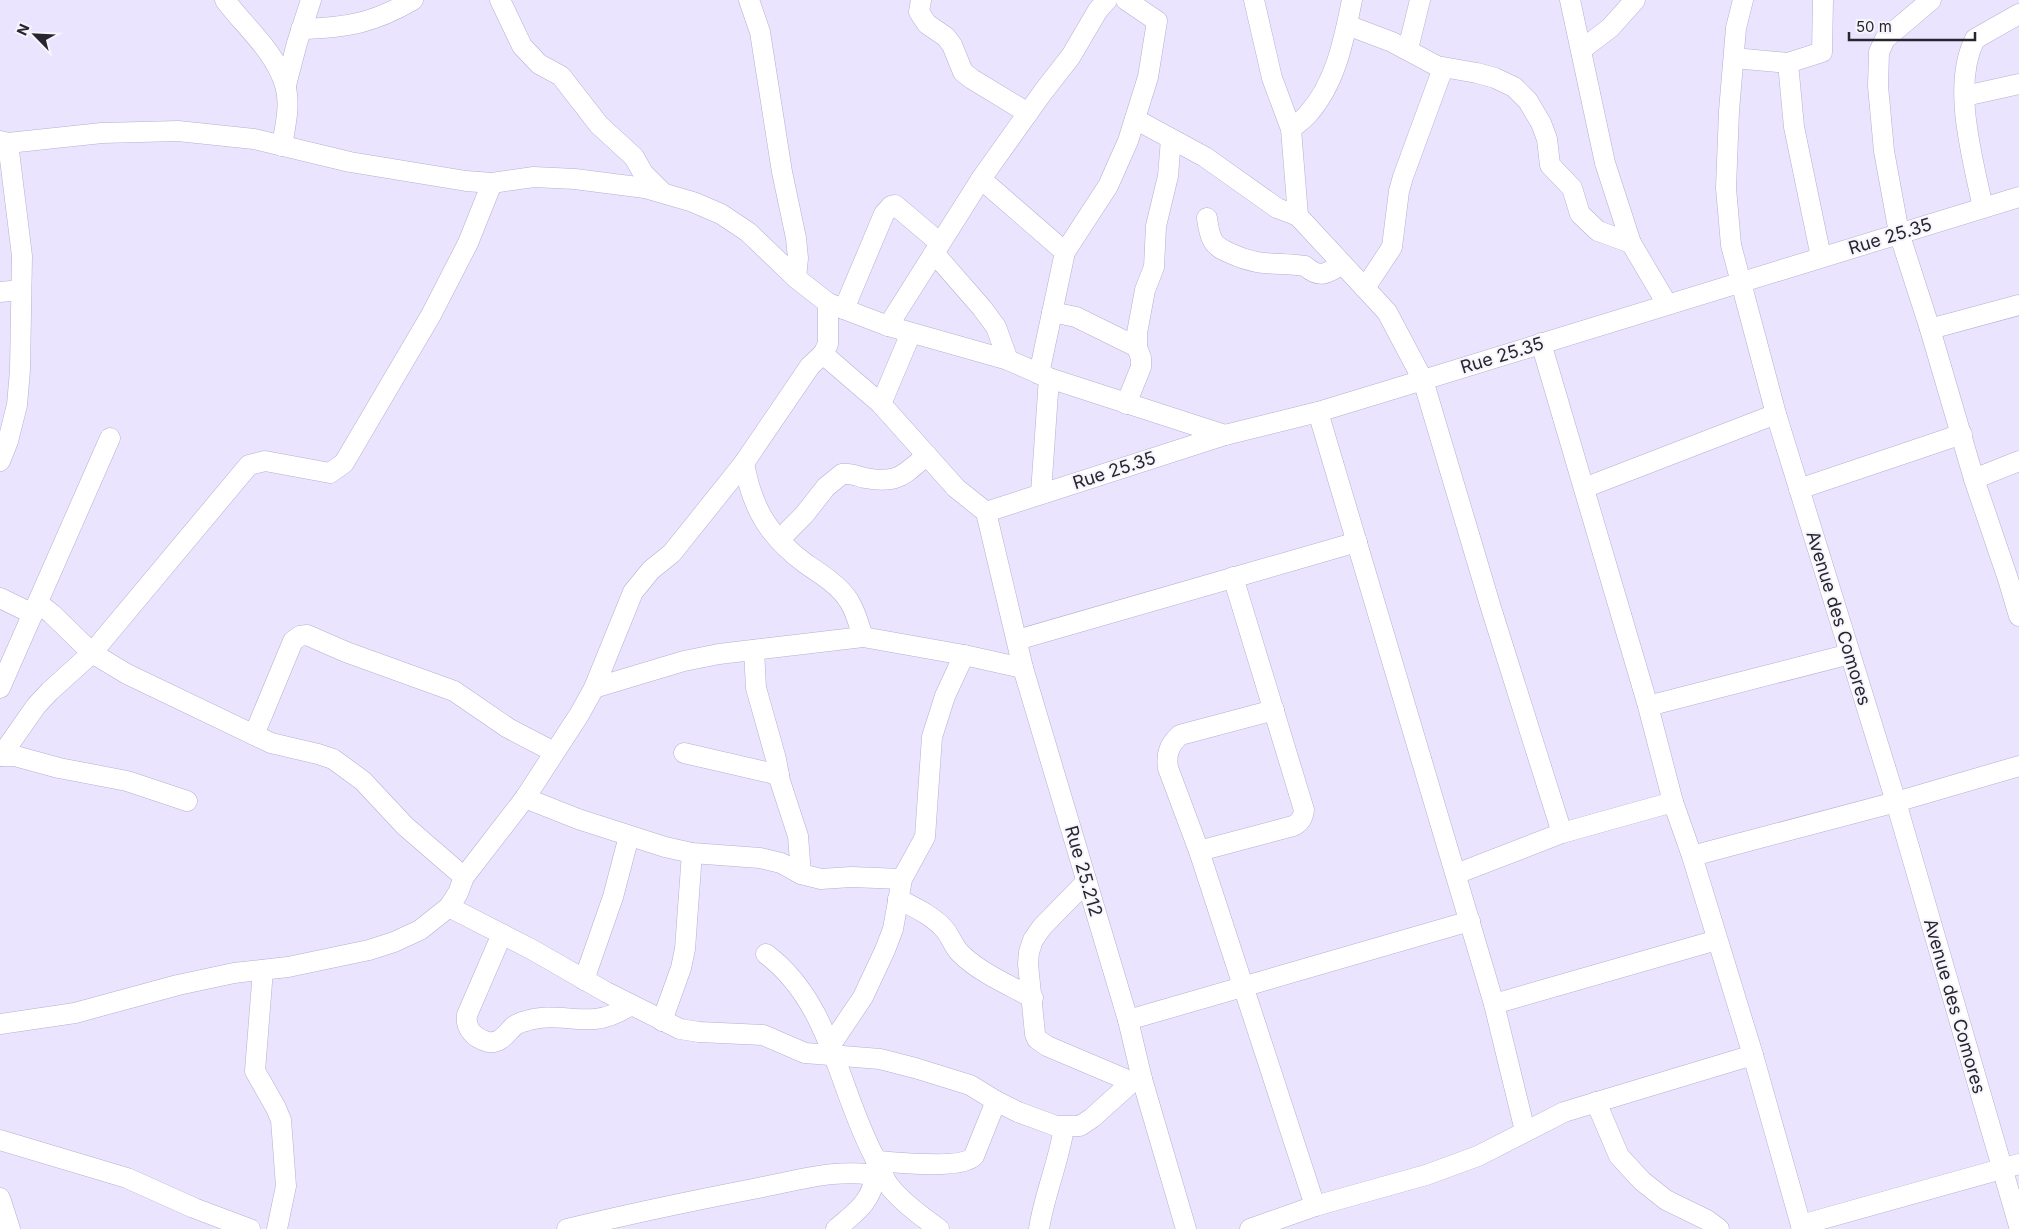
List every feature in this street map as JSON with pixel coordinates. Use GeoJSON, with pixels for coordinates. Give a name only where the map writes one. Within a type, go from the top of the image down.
{"type":"FeatureCollection","features":[{"type":"Feature","properties":{"kind":"street"},"geometry":{"type":"LineString","coordinates":[[225,0],[275,62],[286,85]]}},
{"type":"Feature","properties":{"kind":"street"},"geometry":{"type":"LineString","coordinates":[[282,146],[287,113],[286,85],[301,29],[312,0]]}},
{"type":"Feature","properties":{"kind":"street"},"geometry":{"type":"LineString","coordinates":[[301,29],[355,25],[390,14],[413,0]]}},
{"type":"Feature","properties":{"kind":"street"},"geometry":{"type":"LineString","coordinates":[[500,0],[522,46],[539,64],[560,76],[600,126],[634,157],[643,173],[661,191]]}},
{"type":"Feature","properties":{"kind":"street"},"geometry":{"type":"LineString","coordinates":[[749,0],[760,32],[782,172],[796,238],[798,258],[796,278]]}},
{"type":"Feature","properties":{"kind":"street"},"geometry":{"type":"LineString","coordinates":[[921,0],[919,12],[927,24],[946,37],[952,45],[963,72],[1028,113]]}},
{"type":"Feature","properties":{"kind":"street"},"geometry":{"type":"LineString","coordinates":[[888,326],[981,179],[1071,56],[1098,10],[1107,0]]}},
{"type":"Feature","properties":{"kind":"street"},"geometry":{"type":"LineString","coordinates":[[1041,494],[1044,376],[1052,312],[1065,252],[1117,170],[1148,77],[1157,20],[1126,0]]}},
{"type":"Feature","properties":{"kind":"street"},"geometry":{"type":"LineString","coordinates":[[1254,0],[1272,78],[1291,129],[1298,216]]}},
{"type":"Feature","properties":{"kind":"street"},"geometry":{"type":"LineString","coordinates":[[1291,129],[1308,114],[1320,97],[1333,72],[1344,42],[1352,0]]}},
{"type":"Feature","properties":{"kind":"street"},"geometry":{"type":"LineString","coordinates":[[1408,49],[1420,0]]}},
{"type":"Feature","properties":{"kind":"street"},"geometry":{"type":"LineString","coordinates":[[1570,0],[1590,102],[1605,163],[1631,243],[1667,304]]}},
{"type":"Feature","properties":{"kind":"street"},"geometry":{"type":"LineString","coordinates":[[1581,50],[1600,37],[1635,0]]}},
{"type":"Feature","properties":{"kind":"street","name":"Avenue des Comores"},"geometry":{"type":"LineString","coordinates":[[1743,0],[1736,28],[1729,111],[1726,188],[1731,245],[1776,414],[2010,1166],[2019,1226]]}},
{"type":"Feature","properties":{"kind":"street"},"geometry":{"type":"LineString","coordinates":[[1734,58],[1788,63],[1822,52],[1823,0]]}},
{"type":"Feature","properties":{"kind":"street"},"geometry":{"type":"LineString","coordinates":[[1931,0],[1884,39],[1879,52],[1878,86],[1884,150],[1899,233],[1962,434],[1974,480],[2014,577],[2019,616]]}},
{"type":"Feature","properties":{"kind":"street"},"geometry":{"type":"LineString","coordinates":[[1983,208],[1970,142],[1965,96],[1966,62],[1975,39],[2019,14]]}},
{"type":"Feature","properties":{"kind":"street"},"geometry":{"type":"LineString","coordinates":[[1347,25],[1408,49],[1424,60],[1443,68],[1477,73],[1495,78],[1514,87],[1528,101],[1542,123],[1547,139],[1550,165],[1572,188],[1580,214],[1598,231],[1631,243]]}},
{"type":"Feature","properties":{"kind":"street"},"geometry":{"type":"LineString","coordinates":[[1788,63],[1798,147],[1821,257]]}},
{"type":"Feature","properties":{"kind":"street"},"geometry":{"type":"LineString","coordinates":[[1365,288],[1392,247],[1399,191],[1443,68]]}},
{"type":"Feature","properties":{"kind":"street"},"geometry":{"type":"LineString","coordinates":[[1965,96],[2019,84]]}},
{"type":"Feature","properties":{"kind":"street"},"geometry":{"type":"LineString","coordinates":[[1135,119],[1205,158],[1277,208],[1298,216],[1387,312],[1423,380],[1491,608],[1562,833]]}},
{"type":"Feature","properties":{"kind":"street"},"geometry":{"type":"LineString","coordinates":[[0,461],[8,441],[17,405],[20,370],[22,256],[4,142],[102,134],[178,131],[254,139],[400,171],[492,182],[534,177],[575,179],[661,191],[721,214],[748,232],[796,278],[836,306],[888,326],[1008,360],[1044,376],[1225,435]]}},
{"type":"Feature","properties":{"kind":"street"},"geometry":{"type":"LineString","coordinates":[[1126,404],[1141,367],[1141,358],[1137,347],[1137,333],[1145,290],[1154,267],[1156,226],[1168,176],[1171,139]]}},
{"type":"Feature","properties":{"kind":"street"},"geometry":{"type":"LineString","coordinates":[[981,179],[1065,252]]}},
{"type":"Feature","properties":{"kind":"street"},"geometry":{"type":"LineString","coordinates":[[0,756],[36,706],[92,653],[248,465],[265,461],[330,473],[344,463],[431,315],[468,243],[492,182]]}},
{"type":"Feature","properties":{"kind":"street","name":"Rue 25.35"},"geometry":{"type":"LineString","coordinates":[[986,512],[1225,435],[1318,412],[2019,197]]}},
{"type":"Feature","properties":{"kind":"street"},"geometry":{"type":"LineString","coordinates":[[0,1024],[75,1013],[178,985],[234,973],[297,966],[369,950],[394,942],[420,930],[449,907],[458,893],[464,877],[525,798],[579,715],[594,688],[632,592],[651,570],[672,553],[744,463],[810,366],[823,354],[828,344],[836,306],[884,214],[891,206],[895,205],[937,248],[996,328],[1008,360]]}},
{"type":"Feature","properties":{"kind":"street"},"geometry":{"type":"LineString","coordinates":[[1207,218],[1210,234],[1214,242],[1220,248],[1246,260],[1258,264],[1305,266],[1311,271],[1320,274],[1329,273],[1342,264]]}},
{"type":"Feature","properties":{"kind":"street"},"geometry":{"type":"LineString","coordinates":[[0,292],[21,290]]}},
{"type":"Feature","properties":{"kind":"street"},"geometry":{"type":"LineString","coordinates":[[1930,329],[2019,305]]}},
{"type":"Feature","properties":{"kind":"street"},"geometry":{"type":"LineString","coordinates":[[1052,312],[1076,317],[1137,347]]}},
{"type":"Feature","properties":{"kind":"street"},"geometry":{"type":"LineString","coordinates":[[882,404],[911,333]]}},
{"type":"Feature","properties":{"kind":"street"},"geometry":{"type":"LineString","coordinates":[[1541,343],[1648,706],[1673,802],[1692,856],[1753,1055],[1801,1227],[2010,1166]]}},
{"type":"Feature","properties":{"kind":"street"},"geometry":{"type":"LineString","coordinates":[[823,354],[882,404],[956,488],[986,512]]}},
{"type":"Feature","properties":{"kind":"street"},"geometry":{"type":"LineString","coordinates":[[1318,412],[1494,1004],[1525,1131]]}},
{"type":"Feature","properties":{"kind":"street"},"geometry":{"type":"LineString","coordinates":[[1584,488],[1776,414]]}},
{"type":"Feature","properties":{"kind":"street"},"geometry":{"type":"LineString","coordinates":[[1799,489],[1962,434]]}},
{"type":"Feature","properties":{"kind":"street"},"geometry":{"type":"LineString","coordinates":[[0,688],[110,438]]}},
{"type":"Feature","properties":{"kind":"street"},"geometry":{"type":"LineString","coordinates":[[779,540],[804,515],[826,487],[842,474],[888,480],[896,479],[927,455]]}},
{"type":"Feature","properties":{"kind":"street"},"geometry":{"type":"LineString","coordinates":[[1974,480],[2019,461]]}},
{"type":"Feature","properties":{"kind":"street"},"geometry":{"type":"LineString","coordinates":[[744,463],[753,500],[763,521],[794,555],[826,578],[849,601],[863,637]]}},
{"type":"Feature","properties":{"kind":"street","name":"Rue 25.212"},"geometry":{"type":"LineString","coordinates":[[986,512],[1023,668],[1128,1020],[1137,1080],[1186,1229]]}},
{"type":"Feature","properties":{"kind":"street"},"geometry":{"type":"LineString","coordinates":[[1017,640],[1233,576],[1357,542]]}},
{"type":"Feature","properties":{"kind":"street"},"geometry":{"type":"LineString","coordinates":[[1199,851],[1293,826],[1298,824],[1303,817],[1304,810],[1233,576]]}},
{"type":"Feature","properties":{"kind":"street"},"geometry":{"type":"LineString","coordinates":[[0,598],[52,614],[92,653],[127,674],[271,743],[318,754],[340,764],[363,781],[405,826],[464,877]]}},
{"type":"Feature","properties":{"kind":"street"},"geometry":{"type":"LineString","coordinates":[[254,735],[293,641],[300,636],[306,635],[346,652],[454,691],[508,728],[554,752]]}},
{"type":"Feature","properties":{"kind":"street"},"geometry":{"type":"LineString","coordinates":[[594,688],[684,661],[719,654],[863,637],[964,655],[1023,668]]}},
{"type":"Feature","properties":{"kind":"street"},"geometry":{"type":"LineString","coordinates":[[754,650],[756,688],[779,775],[798,836],[801,874]]}},
{"type":"Feature","properties":{"kind":"street"},"geometry":{"type":"LineString","coordinates":[[1648,706],[1850,654]]}},
{"type":"Feature","properties":{"kind":"street"},"geometry":{"type":"LineString","coordinates":[[832,1050],[863,997],[885,950],[893,928],[902,879],[925,838],[932,737],[945,696],[964,655]]}},
{"type":"Feature","properties":{"kind":"street"},"geometry":{"type":"LineString","coordinates":[[1274,710],[1180,735],[1170,746],[1167,759],[1168,768],[1199,851],[1316,1206]]}},
{"type":"Feature","properties":{"kind":"street"},"geometry":{"type":"LineString","coordinates":[[684,753],[779,775]]}},
{"type":"Feature","properties":{"kind":"street"},"geometry":{"type":"LineString","coordinates":[[0,756],[15,756],[59,768],[127,781],[187,801]]}},
{"type":"Feature","properties":{"kind":"street"},"geometry":{"type":"LineString","coordinates":[[1692,856],[1896,802],[2019,766]]}},
{"type":"Feature","properties":{"kind":"street"},"geometry":{"type":"LineString","coordinates":[[525,798],[578,819],[665,848],[692,853],[760,858],[781,863],[801,874],[821,880],[851,877],[902,879]]}},
{"type":"Feature","properties":{"kind":"street"},"geometry":{"type":"LineString","coordinates":[[1456,874],[1562,833],[1673,802]]}},
{"type":"Feature","properties":{"kind":"street"},"geometry":{"type":"LineString","coordinates":[[584,980],[613,898],[629,836]]}},
{"type":"Feature","properties":{"kind":"street"},"geometry":{"type":"LineString","coordinates":[[662,1021],[679,976],[686,950],[692,853]]}},
{"type":"Feature","properties":{"kind":"street"},"geometry":{"type":"LineString","coordinates":[[449,907],[631,1005],[680,1029],[763,1035],[805,1053],[821,1055],[832,1050],[880,1059],[970,1085],[996,1101],[1038,1121],[1064,1128],[1080,1126],[1137,1080],[1047,1046],[1037,1039],[1028,964],[1029,952],[1033,940],[1042,927],[1086,882]]}},
{"type":"Feature","properties":{"kind":"street"},"geometry":{"type":"LineString","coordinates":[[898,899],[939,924],[960,953],[971,962],[1033,998]]}},
{"type":"Feature","properties":{"kind":"street"},"geometry":{"type":"LineString","coordinates":[[1128,1020],[1470,921]]}},
{"type":"Feature","properties":{"kind":"street"},"geometry":{"type":"LineString","coordinates":[[502,934],[467,1015],[467,1028],[484,1040],[488,1042],[500,1040],[513,1027],[528,1020],[556,1018],[595,1019],[614,1014],[631,1005]]}},
{"type":"Feature","properties":{"kind":"street"},"geometry":{"type":"LineString","coordinates":[[1494,1004],[1717,940]]}},
{"type":"Feature","properties":{"kind":"street"},"geometry":{"type":"LineString","coordinates":[[766,954],[788,972],[809,1000],[832,1050],[878,1171],[891,1188],[937,1228]]}},
{"type":"Feature","properties":{"kind":"street"},"geometry":{"type":"LineString","coordinates":[[263,970],[255,1071],[281,1120],[286,1186],[277,1229]]}},
{"type":"Feature","properties":{"kind":"street"},"geometry":{"type":"LineString","coordinates":[[1250,1229],[1316,1206],[1426,1175],[1478,1156],[1564,1112],[1753,1055]]}},
{"type":"Feature","properties":{"kind":"street"},"geometry":{"type":"LineString","coordinates":[[567,1229],[645,1210],[822,1176],[878,1171],[920,1164],[970,1161],[974,1156],[996,1101]]}},
{"type":"Feature","properties":{"kind":"street"},"geometry":{"type":"LineString","coordinates":[[1596,1102],[1619,1156],[1642,1181],[1666,1200],[1707,1220],[1718,1229]]}},
{"type":"Feature","properties":{"kind":"street"},"geometry":{"type":"LineString","coordinates":[[1039,1229],[1064,1128]]}},
{"type":"Feature","properties":{"kind":"street"},"geometry":{"type":"LineString","coordinates":[[0,1140],[128,1178],[194,1208],[250,1229]]}},
{"type":"Feature","properties":{"kind":"street"},"geometry":{"type":"LineString","coordinates":[[836,1229],[861,1208],[878,1171]]}},
{"type":"Feature","properties":{"kind":"street"},"geometry":{"type":"LineString","coordinates":[[0,1198],[10,1229]]}}]}
